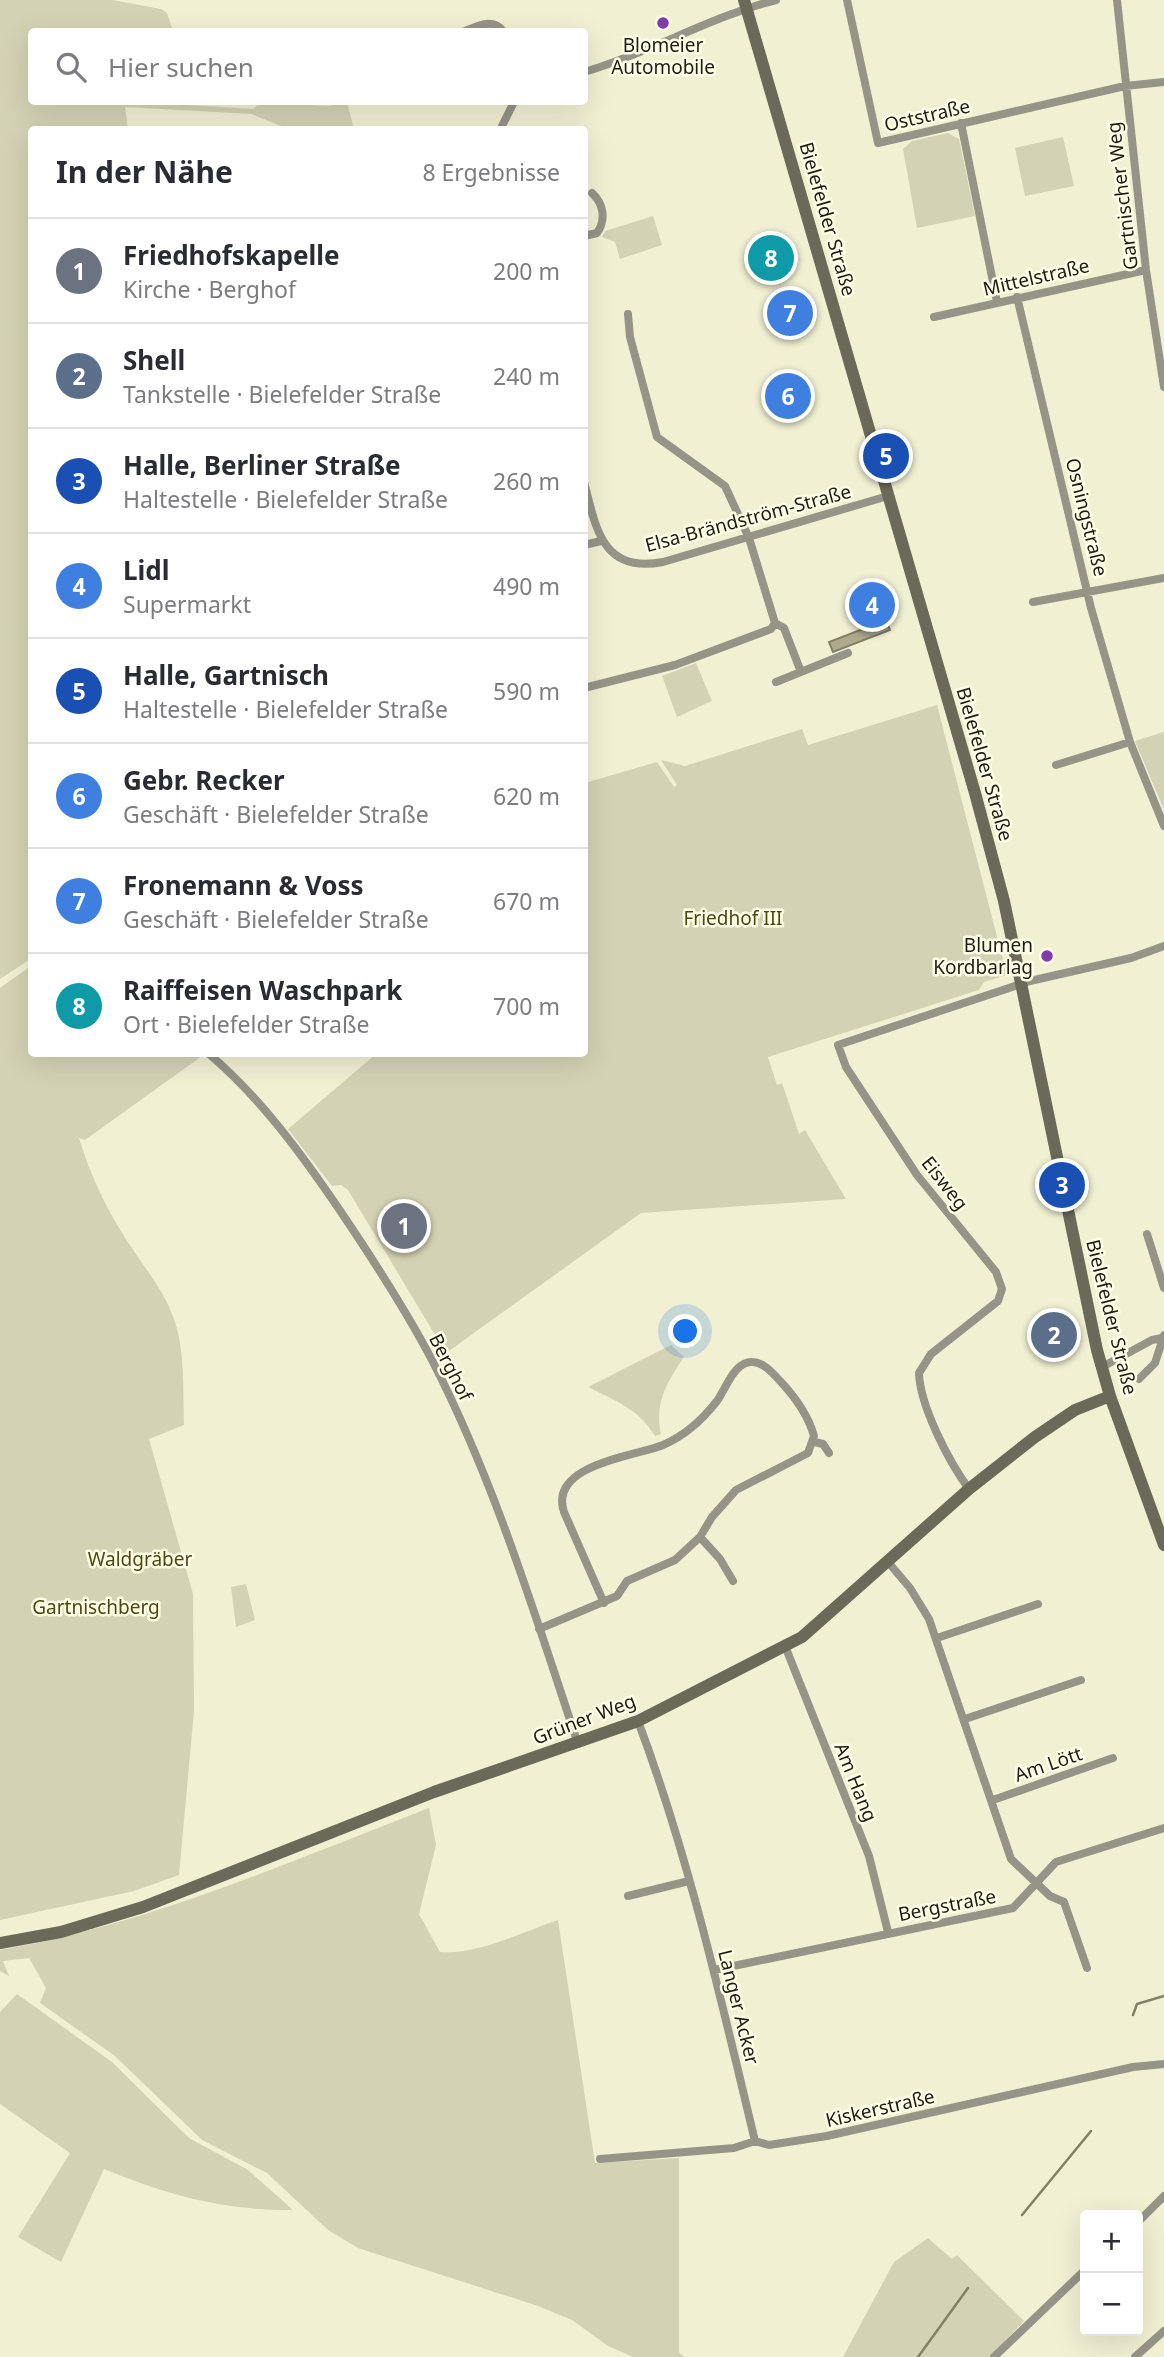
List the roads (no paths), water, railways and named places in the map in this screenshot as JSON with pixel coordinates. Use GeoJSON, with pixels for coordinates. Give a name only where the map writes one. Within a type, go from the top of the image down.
{"type":"FeatureCollection","features":[{"type":"Feature","properties":{"kind":"street"},"geometry":{"type":"LineString","coordinates":[[588,71],[612,64],[745,4],[776,0]]}},
{"type":"Feature","properties":{"kind":"street","name":"Oststraße"},"geometry":{"type":"LineString","coordinates":[[847,0],[878,143],[1125,86],[1164,82]]}},
{"type":"Feature","properties":{"kind":"street","name":"Gartnischer Weg"},"geometry":{"type":"LineString","coordinates":[[1117,0],[1146,270],[1164,387]]}},
{"type":"Feature","properties":{"kind":"street","name":"Bielefelder Straße"},"geometry":{"type":"LineString","coordinates":[[745,4],[975,793],[1022,984],[1078,1267],[1102,1367],[1164,1545]]}},
{"type":"Feature","properties":{"kind":"street"},"geometry":{"type":"LineString","coordinates":[[475,28],[491,23],[500,28]]}},
{"type":"Feature","properties":{"kind":"street"},"geometry":{"type":"LineString","coordinates":[[502,126],[512,105]]}},
{"type":"Feature","properties":{"kind":"street"},"geometry":{"type":"LineString","coordinates":[[961,123],[997,302]]}},
{"type":"Feature","properties":{"kind":"street"},"geometry":{"type":"LineString","coordinates":[[588,235],[597,233],[604,217],[598,198],[592,193]]}},
{"type":"Feature","properties":{"kind":"street","name":"Mittelstraße"},"geometry":{"type":"LineString","coordinates":[[934,317],[1146,270]]}},
{"type":"Feature","properties":{"kind":"street","name":"Osningstraße"},"geometry":{"type":"LineString","coordinates":[[1017,297],[1088,590],[1130,742],[1164,826]]}},
{"type":"Feature","properties":{"kind":"street"},"geometry":{"type":"LineString","coordinates":[[628,314],[630,337],[657,437],[725,486],[749,538],[775,623],[784,628],[801,672]]}},
{"type":"Feature","properties":{"kind":"street"},"geometry":{"type":"LineString","coordinates":[[588,496],[601,541],[588,544]]}},
{"type":"Feature","properties":{"kind":"street","name":"Elsa-Brändström-Straße"},"geometry":{"type":"LineString","coordinates":[[601,541],[627,561],[651,564],[888,496]]}},
{"type":"Feature","properties":{"kind":"street"},"geometry":{"type":"LineString","coordinates":[[1033,602],[1164,578]]}},
{"type":"Feature","properties":{"kind":"street"},"geometry":{"type":"LineString","coordinates":[[588,687],[675,665],[771,629],[775,623]]}},
{"type":"Feature","properties":{"kind":"street"},"geometry":{"type":"LineString","coordinates":[[776,682],[848,653]]}},
{"type":"Feature","properties":{"kind":"street"},"geometry":{"type":"LineString","coordinates":[[1056,765],[1130,742]]}},
{"type":"Feature","properties":{"kind":"street"},"geometry":{"type":"LineString","coordinates":[[1022,984],[1130,958],[1164,946]]}},
{"type":"Feature","properties":{"kind":"street","name":"Eisweg"},"geometry":{"type":"LineString","coordinates":[[969,1489],[958,1475],[923,1398],[919,1373],[931,1354],[998,1301],[1002,1283],[917,1175],[846,1066],[838,1045],[1022,984]]}},
{"type":"Feature","properties":{"kind":"street","name":"Berghof"},"geometry":{"type":"LineString","coordinates":[[212,1057],[239,1082],[317,1177],[383,1275],[414,1329],[471,1443],[578,1744]]}},
{"type":"Feature","properties":{"kind":"street"},"geometry":{"type":"LineString","coordinates":[[1147,1234],[1164,1288]]}},
{"type":"Feature","properties":{"kind":"street"},"geometry":{"type":"LineString","coordinates":[[1102,1367],[1163,1336]]}},
{"type":"Feature","properties":{"kind":"street"},"geometry":{"type":"LineString","coordinates":[[1139,1379],[1154,1363],[1163,1336]]}},
{"type":"Feature","properties":{"kind":"street"},"geometry":{"type":"LineString","coordinates":[[604,1602],[562,1505],[565,1489],[581,1474],[607,1460],[656,1447],[682,1434],[717,1401],[740,1366],[753,1362],[768,1369],[793,1395],[812,1429],[815,1442]]}},
{"type":"Feature","properties":{"kind":"street","name":"Grüner Weg"},"geometry":{"type":"LineString","coordinates":[[0,1943],[61,1932],[143,1907],[434,1792],[638,1721],[803,1637],[969,1489],[1075,1410],[1110,1396]]}},
{"type":"Feature","properties":{"kind":"street"},"geometry":{"type":"LineString","coordinates":[[539,1629],[617,1596],[627,1581],[675,1560],[700,1537],[712,1517],[737,1490],[801,1458],[815,1442]]}},
{"type":"Feature","properties":{"kind":"street"},"geometry":{"type":"LineString","coordinates":[[815,1442],[823,1444],[829,1453]]}},
{"type":"Feature","properties":{"kind":"street"},"geometry":{"type":"LineString","coordinates":[[700,1537],[720,1559],[733,1581]]}},
{"type":"Feature","properties":{"kind":"street"},"geometry":{"type":"LineString","coordinates":[[888,1562],[910,1588],[937,1638],[1011,1859],[1050,1896],[1064,1902],[1087,1968]]}},
{"type":"Feature","properties":{"kind":"street"},"geometry":{"type":"LineString","coordinates":[[937,1638],[1038,1604]]}},
{"type":"Feature","properties":{"kind":"street","name":"Am Hang"},"geometry":{"type":"LineString","coordinates":[[785,1646],[869,1856],[888,1932]]}},
{"type":"Feature","properties":{"kind":"street"},"geometry":{"type":"LineString","coordinates":[[965,1719],[1081,1680]]}},
{"type":"Feature","properties":{"kind":"street","name":"Langer Acker"},"geometry":{"type":"LineString","coordinates":[[638,1721],[667,1798],[714,1970],[755,2141]]}},
{"type":"Feature","properties":{"kind":"street","name":"Am Lött"},"geometry":{"type":"LineString","coordinates":[[992,1800],[1113,1758]]}},
{"type":"Feature","properties":{"kind":"street","name":"Bergstraße"},"geometry":{"type":"LineString","coordinates":[[714,1970],[1013,1908],[1056,1861],[1164,1828]]}},
{"type":"Feature","properties":{"kind":"street"},"geometry":{"type":"LineString","coordinates":[[628,1896],[689,1881]]}},
{"type":"Feature","properties":{"kind":"street","name":"Kiskerstraße"},"geometry":{"type":"LineString","coordinates":[[600,2159],[734,2148],[755,2141],[769,2146],[827,2136],[1133,2067],[1164,2064]]}},
{"type":"Feature","properties":{"kind":"street"},"geometry":{"type":"LineString","coordinates":[[1143,2216],[1164,2196]]}},
{"type":"Feature","properties":{"kind":"street"},"geometry":{"type":"LineString","coordinates":[[994,2357],[1082,2273]]}},
{"type":"Feature","properties":{"kind":"street"},"geometry":{"type":"LineString","coordinates":[[1135,2357],[1164,2330]]}},
{"type":"Feature","properties":{"kind":"waterway"},"geometry":{"type":"LineString","coordinates":[[1133,2015],[1137,2004],[1164,1996]]}},
{"type":"Feature","properties":{"kind":"waterway"},"geometry":{"type":"LineString","coordinates":[[1022,2215],[1091,2131]]}},
{"type":"Feature","properties":{"kind":"waterway"},"geometry":{"type":"LineString","coordinates":[[918,2357],[968,2288]]}},
{"type":"Feature","properties":{"kind":"place","name":"Blomeier Automobile"},"geometry":{"type":"Point","coordinates":[663,23]}},
{"type":"Feature","properties":{"kind":"place","name":"Raiffeisen Waschpark"},"geometry":{"type":"Point","coordinates":[771,258]}},
{"type":"Feature","properties":{"kind":"place","name":"Fronemann & Voss"},"geometry":{"type":"Point","coordinates":[790,313]}},
{"type":"Feature","properties":{"kind":"place","name":"Gebr. Recker"},"geometry":{"type":"Point","coordinates":[788,396]}},
{"type":"Feature","properties":{"kind":"place","name":"Halle, Gartnisch"},"geometry":{"type":"Point","coordinates":[886,456]}},
{"type":"Feature","properties":{"kind":"place","name":"Lidl"},"geometry":{"type":"Point","coordinates":[872,605]}},
{"type":"Feature","properties":{"kind":"place","name":"Blumen Kordbarlag"},"geometry":{"type":"Point","coordinates":[1047,956]}},
{"type":"Feature","properties":{"kind":"place","name":"Halle, Berliner Straße"},"geometry":{"type":"Point","coordinates":[1062,1185]}},
{"type":"Feature","properties":{"kind":"place","name":"Friedhofskapelle"},"geometry":{"type":"Point","coordinates":[404,1226]}},
{"type":"Feature","properties":{"kind":"place","name":"Shell"},"geometry":{"type":"Point","coordinates":[1054,1335]}},
{"type":"Feature","properties":{"kind":"park label","name":"Friedhof III"},"geometry":{"type":"Point","coordinates":[733,918]}},
{"type":"Feature","properties":{"kind":"park label","name":"Waldgräber"},"geometry":{"type":"Point","coordinates":[140,1559]}},
{"type":"Feature","properties":{"kind":"park label","name":"Gartnischberg"},"geometry":{"type":"Point","coordinates":[96,1607]}}]}
